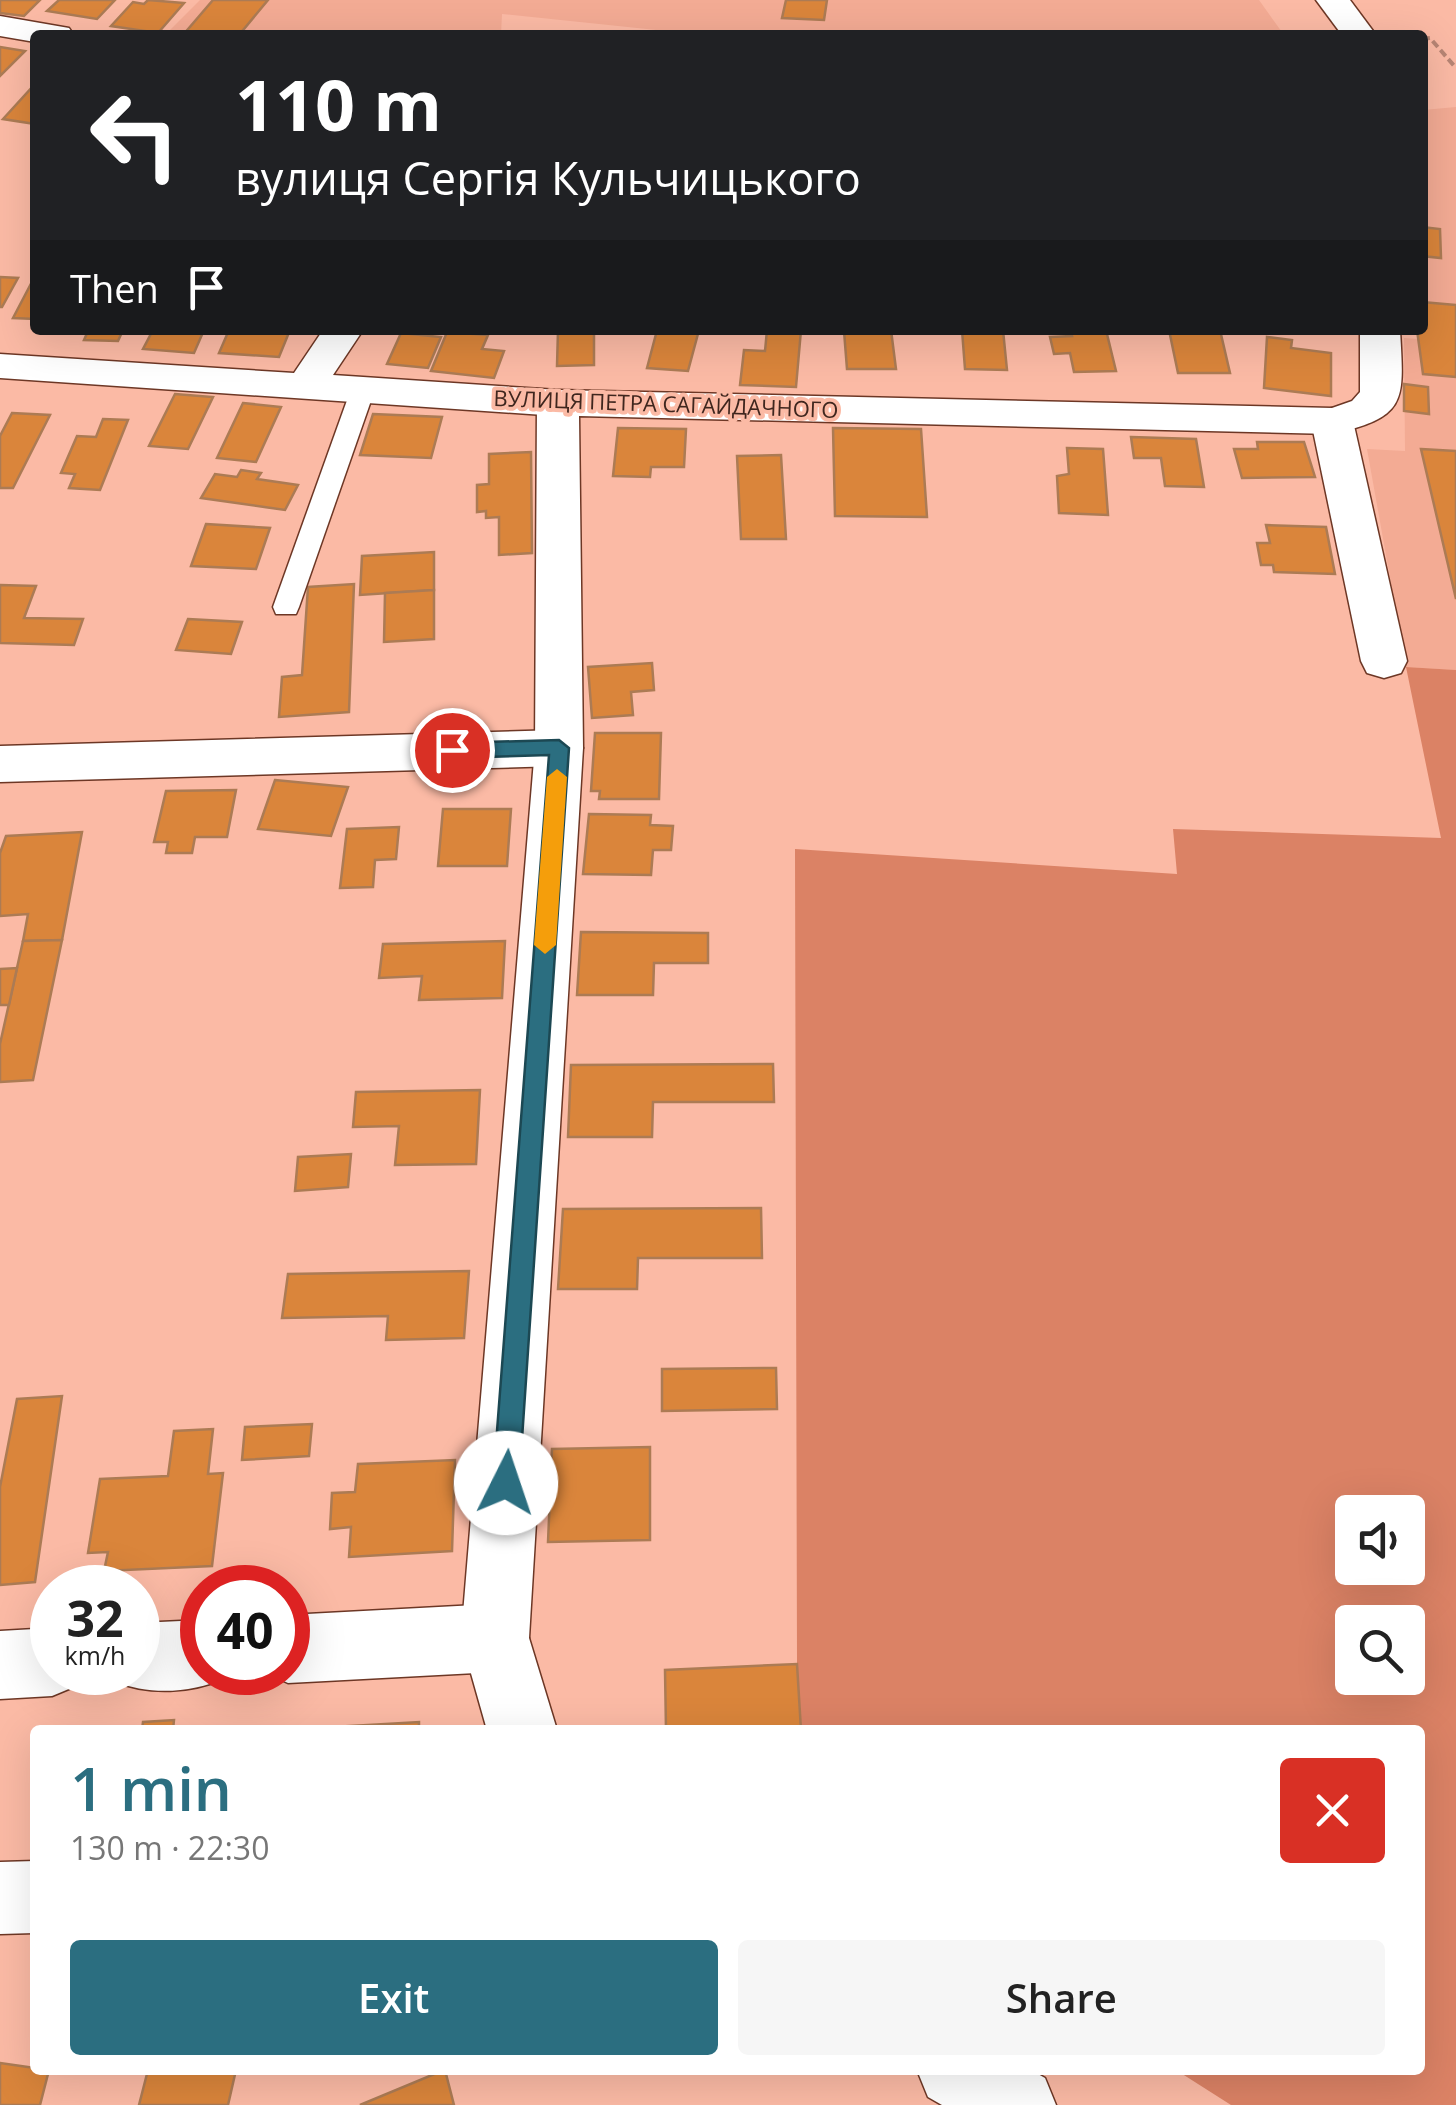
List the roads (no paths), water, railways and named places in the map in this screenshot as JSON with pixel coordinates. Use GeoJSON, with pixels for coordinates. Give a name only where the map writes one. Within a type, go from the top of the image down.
{"type":"FeatureCollection","features":[{"type":"Feature","properties":{"kind":"street"},"geometry":{"type":"LineString","coordinates":[[1332,0],[1354,30]]}},
{"type":"Feature","properties":{"kind":"street"},"geometry":{"type":"LineString","coordinates":[[0,26],[30,31]]}},
{"type":"Feature","properties":{"kind":"street"},"geometry":{"type":"LineString","coordinates":[[304,388],[340,335]]}},
{"type":"Feature","properties":{"kind":"street"},"geometry":{"type":"LineString","coordinates":[[1380,335],[1380,391],[1376,406],[1363,416],[1332,421],[1384,661]]}},
{"type":"Feature","properties":{"kind":"street","name":"ВУЛИЦЯ ПЕТРА САГАЙДАЧНОГО"},"geometry":{"type":"LineString","coordinates":[[0,366],[558,403],[1332,421]]}},
{"type":"Feature","properties":{"kind":"street"},"geometry":{"type":"LineString","coordinates":[[521,1725],[495,1638],[559,748],[558,403]]}},
{"type":"Feature","properties":{"kind":"street"},"geometry":{"type":"LineString","coordinates":[[0,764],[559,748]]}},
{"type":"Feature","properties":{"kind":"street"},"geometry":{"type":"LineString","coordinates":[[310,1648],[495,1638]]}},
{"type":"Feature","properties":{"kind":"street"},"geometry":{"type":"LineString","coordinates":[[0,1665],[30,1663]]}},
{"type":"Feature","properties":{"kind":"street"},"geometry":{"type":"LineString","coordinates":[[0,1898],[30,1897]]}},
{"type":"Feature","properties":{"kind":"street"},"geometry":{"type":"LineString","coordinates":[[964,2075],[1018,2105]]}},
{"type":"Feature","properties":{"kind":"lane"},"geometry":{"type":"LineString","coordinates":[[286,607],[362,392]]}}]}
